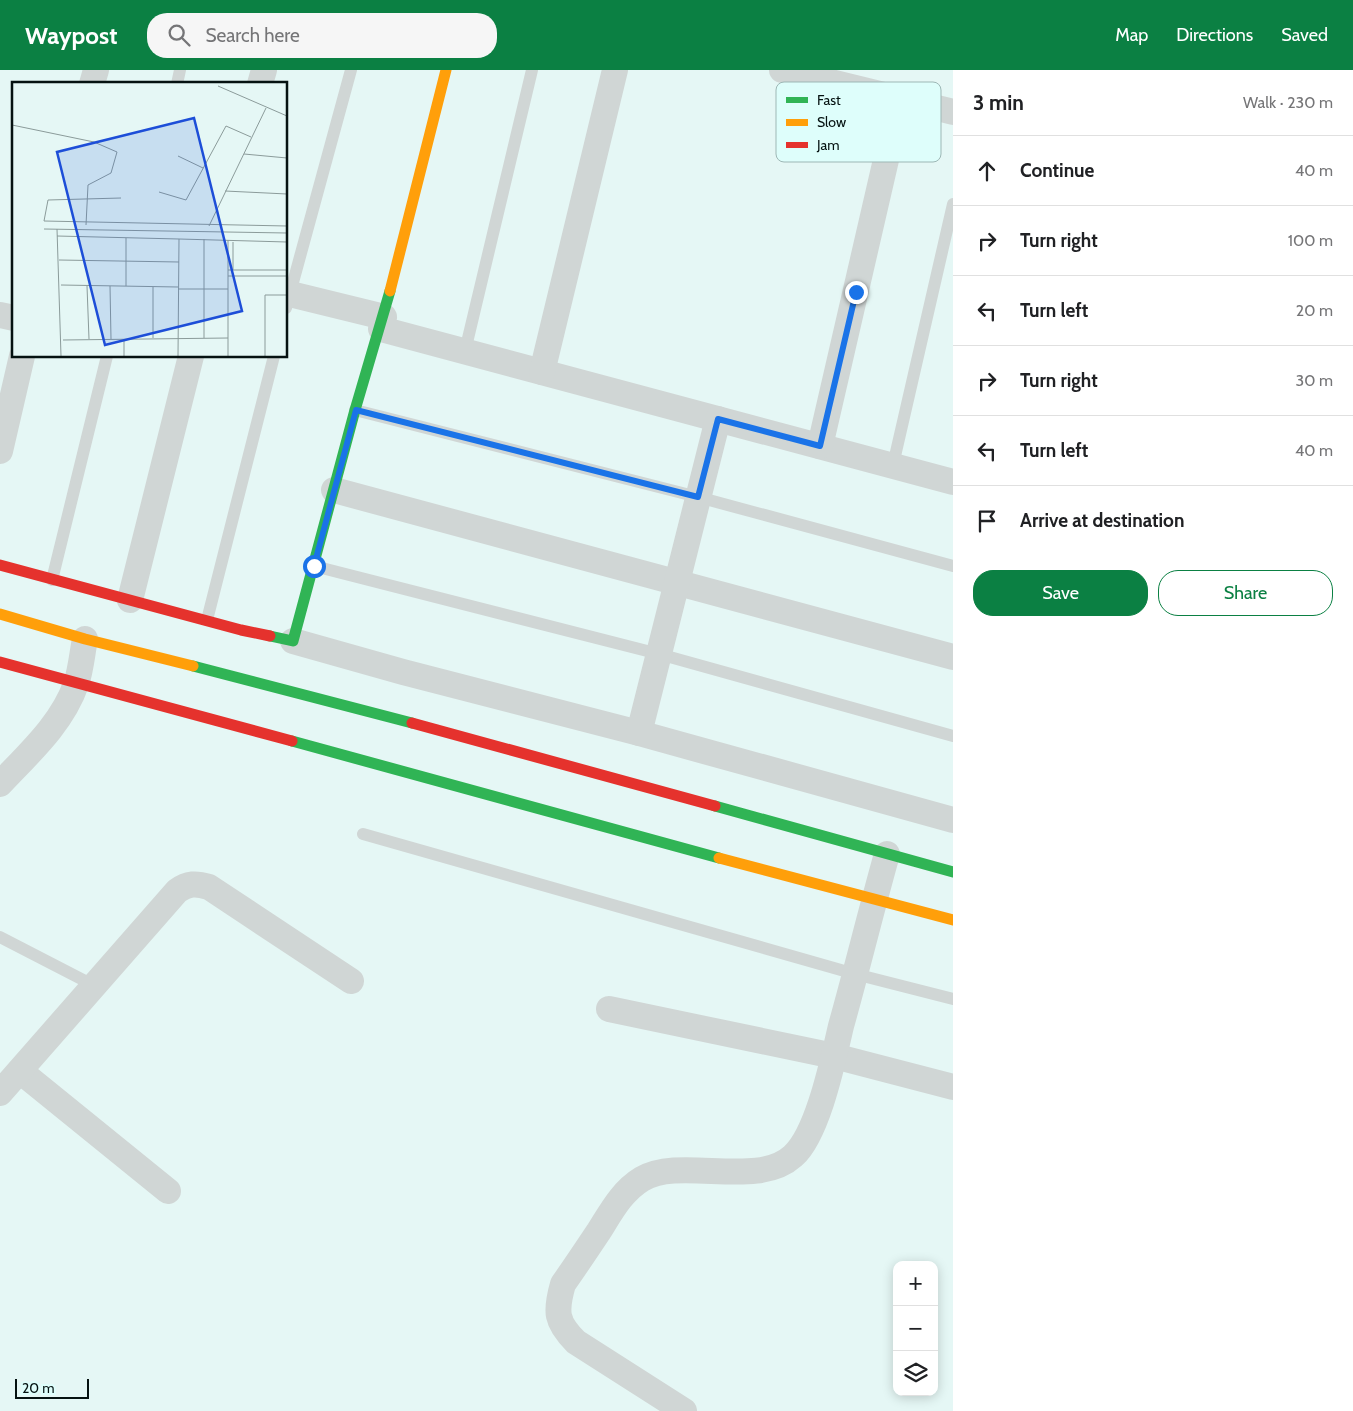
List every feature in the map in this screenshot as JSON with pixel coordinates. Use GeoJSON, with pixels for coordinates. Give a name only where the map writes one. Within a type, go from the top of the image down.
{"type":"FeatureCollection","features":[{"type":"Feature","properties":{"kind":"street"},"geometry":{"type":"LineString","coordinates":[[292,641],[356,410],[383,323],[446,70]]}},
{"type":"Feature","properties":{"kind":"street"},"geometry":{"type":"LineString","coordinates":[[542,372],[615,70]]}},
{"type":"Feature","properties":{"kind":"street"},"geometry":{"type":"LineString","coordinates":[[782,70],[817,74],[844,82]]}},
{"type":"Feature","properties":{"kind":"street"},"geometry":{"type":"LineString","coordinates":[[820,446],[885,162]]}},
{"type":"Feature","properties":{"kind":"street"},"geometry":{"type":"LineString","coordinates":[[288,298],[383,323],[465,351],[953,482]]}},
{"type":"Feature","properties":{"kind":"street"},"geometry":{"type":"LineString","coordinates":[[0,450],[14,358]]}},
{"type":"Feature","properties":{"kind":"street"},"geometry":{"type":"LineString","coordinates":[[130,600],[190,358]]}},
{"type":"Feature","properties":{"kind":"street"},"geometry":{"type":"LineString","coordinates":[[639,733],[718,419]]}},
{"type":"Feature","properties":{"kind":"street"},"geometry":{"type":"LineString","coordinates":[[334,490],[953,657]]}},
{"type":"Feature","properties":{"kind":"street"},"geometry":{"type":"LineString","coordinates":[[0,565],[241,630],[292,641],[403,672],[639,733],[953,820]]}},
{"type":"Feature","properties":{"kind":"street"},"geometry":{"type":"LineString","coordinates":[[0,614],[85,639],[351,706],[953,872]]}},
{"type":"Feature","properties":{"kind":"street"},"geometry":{"type":"LineString","coordinates":[[3,778],[46,735],[61,714],[77,683],[85,639]]}},
{"type":"Feature","properties":{"kind":"street"},"geometry":{"type":"LineString","coordinates":[[0,662],[953,920]]}},
{"type":"Feature","properties":{"kind":"street"},"geometry":{"type":"LineString","coordinates":[[684,1411],[576,1342],[564,1329],[557,1315],[558,1299],[562,1284],[623,1195],[644,1178],[667,1172],[762,1170],[779,1165],[793,1156],[803,1144],[814,1124],[834,1056],[887,854]]}},
{"type":"Feature","properties":{"kind":"street"},"geometry":{"type":"LineString","coordinates":[[0,1093],[177,891],[186,885],[199,884],[209,887],[351,981]]}},
{"type":"Feature","properties":{"kind":"street"},"geometry":{"type":"LineString","coordinates":[[609,1009],[834,1056],[953,1087]]}},
{"type":"Feature","properties":{"kind":"street"},"geometry":{"type":"LineString","coordinates":[[20,1071],[168,1190]]}},
{"type":"Feature","properties":{"kind":"lane"},"geometry":{"type":"LineString","coordinates":[[288,294],[351,70]]}},
{"type":"Feature","properties":{"kind":"lane"},"geometry":{"type":"LineString","coordinates":[[465,351],[532,70]]}},
{"type":"Feature","properties":{"kind":"lane"},"geometry":{"type":"LineString","coordinates":[[893,465],[953,204]]}},
{"type":"Feature","properties":{"kind":"lane"},"geometry":{"type":"LineString","coordinates":[[52,580],[108,358]]}},
{"type":"Feature","properties":{"kind":"lane"},"geometry":{"type":"LineString","coordinates":[[207,620],[273,358]]}},
{"type":"Feature","properties":{"kind":"lane"},"geometry":{"type":"LineString","coordinates":[[356,410],[698,497],[953,566]]}},
{"type":"Feature","properties":{"kind":"lane"},"geometry":{"type":"LineString","coordinates":[[314,566],[659,654],[953,736]]}},
{"type":"Feature","properties":{"kind":"lane"},"geometry":{"type":"LineString","coordinates":[[363,834],[855,974],[953,999]]}},
{"type":"Feature","properties":{"kind":"lane"},"geometry":{"type":"LineString","coordinates":[[0,937],[93,985]]}},
{"type":"Feature","properties":{"kind":"traffic: fast"},"geometry":{"type":"LineString","coordinates":[[270,636],[293,641],[355,410],[390,291]]}},
{"type":"Feature","properties":{"kind":"traffic: fast"},"geometry":{"type":"LineString","coordinates":[[193,666],[412,723]]}},
{"type":"Feature","properties":{"kind":"traffic: fast"},"geometry":{"type":"LineString","coordinates":[[292,741],[719,858]]}},
{"type":"Feature","properties":{"kind":"traffic: fast"},"geometry":{"type":"LineString","coordinates":[[715,806],[953,872]]}},
{"type":"Feature","properties":{"kind":"traffic: slow"},"geometry":{"type":"LineString","coordinates":[[390,291],[446,70]]}},
{"type":"Feature","properties":{"kind":"traffic: slow"},"geometry":{"type":"LineString","coordinates":[[0,614],[85,639],[193,666]]}},
{"type":"Feature","properties":{"kind":"traffic: slow"},"geometry":{"type":"LineString","coordinates":[[719,858],[953,920]]}},
{"type":"Feature","properties":{"kind":"traffic: jam"},"geometry":{"type":"LineString","coordinates":[[0,565],[241,630],[270,636]]}},
{"type":"Feature","properties":{"kind":"traffic: jam"},"geometry":{"type":"LineString","coordinates":[[0,662],[292,741]]}},
{"type":"Feature","properties":{"kind":"traffic: jam"},"geometry":{"type":"LineString","coordinates":[[412,723],[715,806]]}},
{"type":"Feature","properties":{"kind":"route"},"geometry":{"type":"LineString","coordinates":[[314,566],[356,410],[698,497],[718,419],[820,446],[856,292]]}}]}
